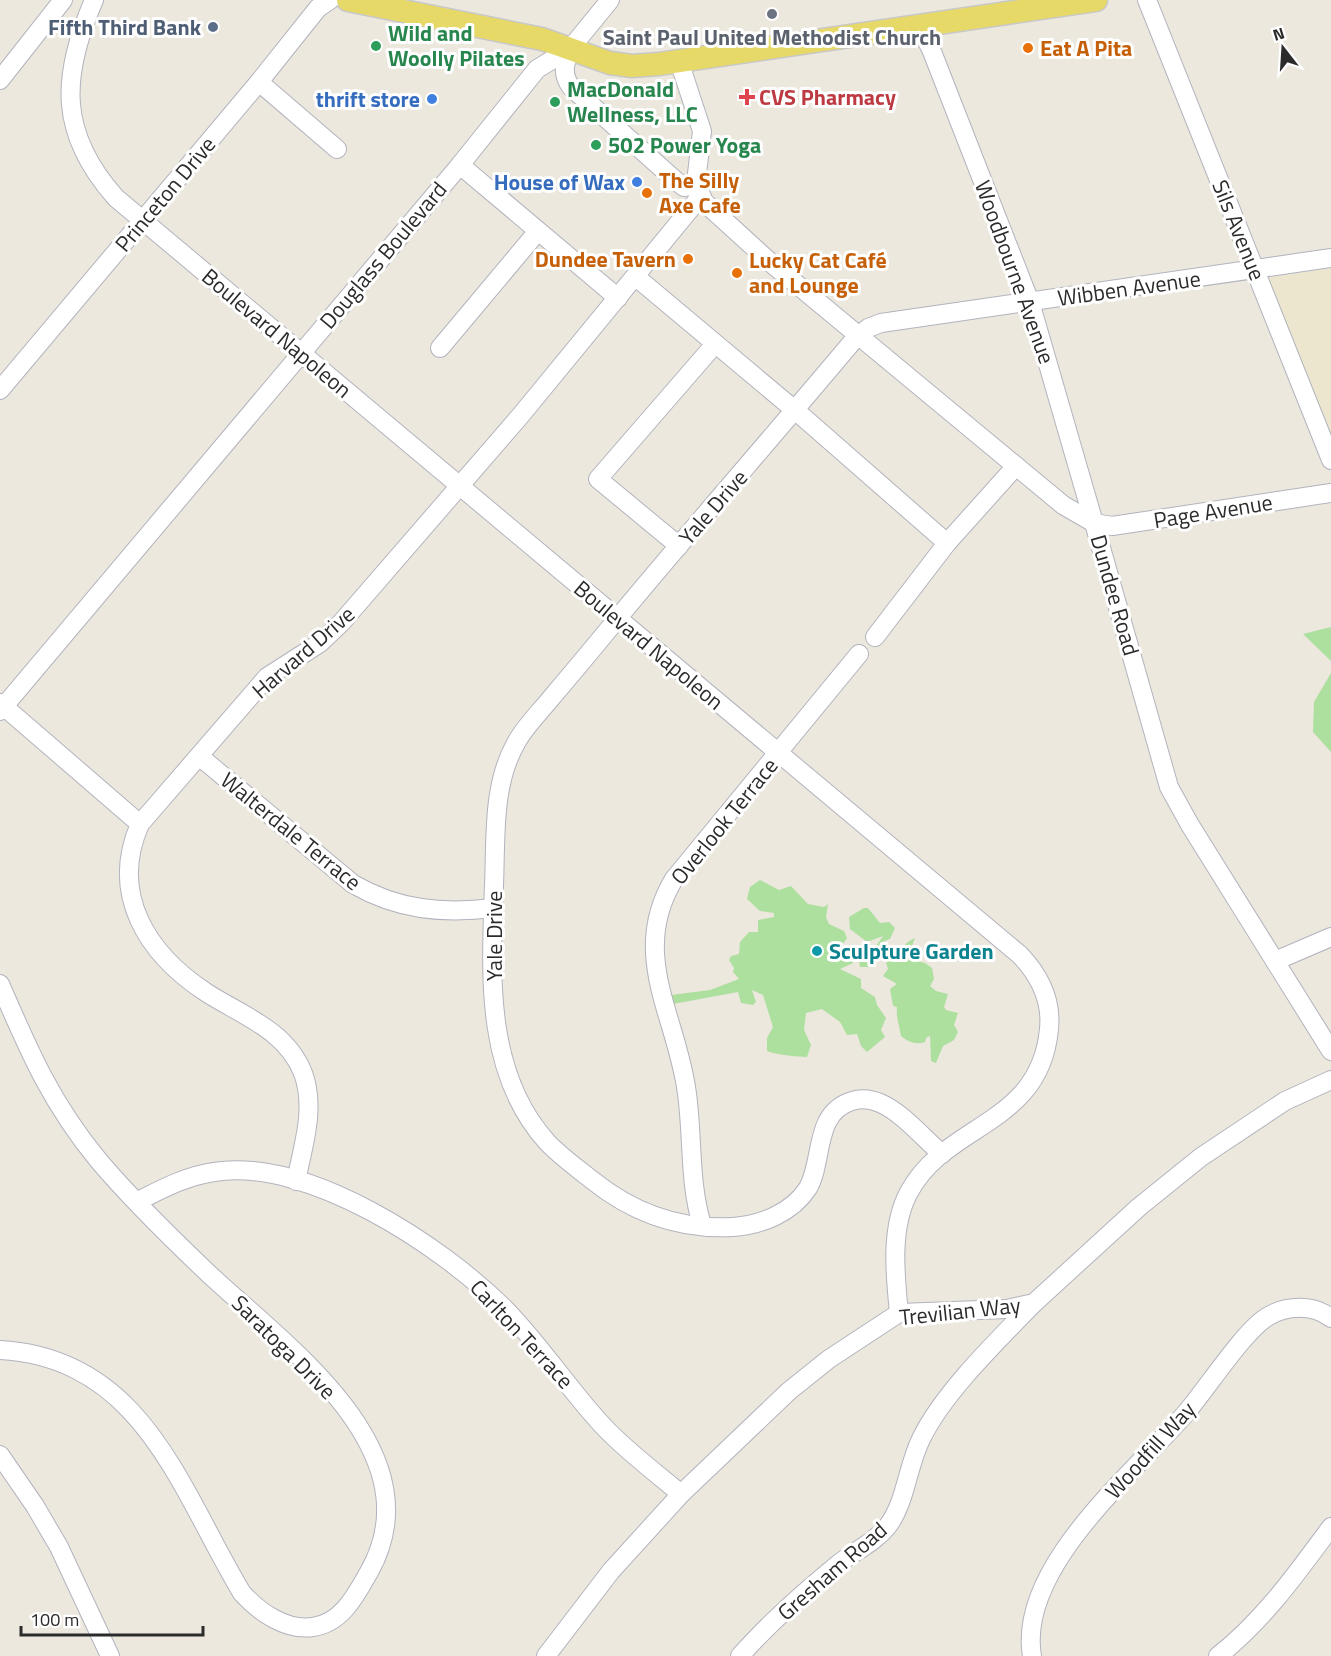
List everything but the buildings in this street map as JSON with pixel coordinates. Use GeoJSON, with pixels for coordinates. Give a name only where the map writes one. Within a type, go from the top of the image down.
{"type":"FeatureCollection","features":[{"type":"Feature","properties":{"kind":"main road"},"geometry":{"type":"LineString","coordinates":[[348,0],[542,39],[599,60],[632,66],[919,26],[1025,6],[1096,0]]}},
{"type":"Feature","properties":{"kind":"street"},"geometry":{"type":"LineString","coordinates":[[0,80],[63,0]]}},
{"type":"Feature","properties":{"kind":"street","name":"Boulevard Napoleon"},"geometry":{"type":"LineString","coordinates":[[94,0],[79,35],[72,59],[70,91],[75,128],[82,148],[99,179],[116,198],[1020,955],[1042,985],[1049,1024],[1046,1047],[1036,1076],[1027,1090],[1009,1108],[942,1154],[925,1170],[909,1192],[900,1219],[895,1260],[899,1313]]}},
{"type":"Feature","properties":{"kind":"street","name":"Princeton Drive"},"geometry":{"type":"LineString","coordinates":[[0,390],[259,82],[318,8],[330,0]]}},
{"type":"Feature","properties":{"kind":"street","name":"Douglass Boulevard"},"geometry":{"type":"LineString","coordinates":[[1,707],[460,165],[537,69],[570,49],[610,0]]}},
{"type":"Feature","properties":{"kind":"street","name":"Sils Avenue"},"geometry":{"type":"LineString","coordinates":[[1147,0],[1331,460]]}},
{"type":"Feature","properties":{"kind":"street","name":"Woodbourne Avenue"},"geometry":{"type":"LineString","coordinates":[[919,26],[931,49],[1030,302],[1094,523]]}},
{"type":"Feature","properties":{"kind":"street","name":"Dundee Road"},"geometry":{"type":"LineString","coordinates":[[570,49],[564,68],[565,79],[571,87],[684,187],[700,195],[858,336],[1063,505],[1094,523],[1169,787],[1190,825],[1331,1051]]}},
{"type":"Feature","properties":{"kind":"street"},"geometry":{"type":"LineString","coordinates":[[679,61],[702,131],[700,195]]}},
{"type":"Feature","properties":{"kind":"street"},"geometry":{"type":"LineString","coordinates":[[259,82],[337,149]]}},
{"type":"Feature","properties":{"kind":"street"},"geometry":{"type":"LineString","coordinates":[[460,165],[618,298]]}},
{"type":"Feature","properties":{"kind":"street","name":"Harvard Drive"},"geometry":{"type":"LineString","coordinates":[[296,1181],[309,1113],[304,1074],[293,1053],[279,1037],[185,977],[160,953],[133,906],[127,874],[132,842],[140,824],[267,677],[320,643],[341,623],[636,278],[700,195]]}},
{"type":"Feature","properties":{"kind":"street"},"geometry":{"type":"LineString","coordinates":[[440,348],[538,231]]}},
{"type":"Feature","properties":{"kind":"street","name":"Wibben Avenue"},"geometry":{"type":"LineString","coordinates":[[858,336],[881,323],[1331,258]]}},
{"type":"Feature","properties":{"kind":"street"},"geometry":{"type":"LineString","coordinates":[[636,278],[795,411],[947,543]]}},
{"type":"Feature","properties":{"kind":"street","name":"Yale Drive"},"geometry":{"type":"LineString","coordinates":[[858,336],[518,738],[505,765],[497,812],[493,985],[501,1051],[514,1091],[532,1123],[550,1144],[615,1197],[653,1217],[675,1223],[702,1226],[753,1224],[793,1204],[812,1178],[828,1120],[833,1113],[851,1101],[871,1100],[886,1106],[942,1154]]}},
{"type":"Feature","properties":{"kind":"street"},"geometry":{"type":"LineString","coordinates":[[679,546],[598,479],[715,344]]}},
{"type":"Feature","properties":{"kind":"street"},"geometry":{"type":"LineString","coordinates":[[874,637],[947,543],[1016,466]]}},
{"type":"Feature","properties":{"kind":"street","name":"Page Avenue"},"geometry":{"type":"LineString","coordinates":[[1094,523],[1112,526],[1331,493]]}},
{"type":"Feature","properties":{"kind":"street","name":"Overlook Terrace"},"geometry":{"type":"LineString","coordinates":[[702,1226],[693,1176],[687,1092],[658,980],[655,930],[662,902],[674,879],[859,654]]}},
{"type":"Feature","properties":{"kind":"street"},"geometry":{"type":"LineString","coordinates":[[1,707],[140,824]]}},
{"type":"Feature","properties":{"kind":"street","name":"Walterdale Terrace"},"geometry":{"type":"LineString","coordinates":[[199,756],[353,884],[372,895],[404,907],[421,910],[462,911],[494,908]]}},
{"type":"Feature","properties":{"kind":"street"},"geometry":{"type":"LineString","coordinates":[[1275,961],[1331,937]]}},
{"type":"Feature","properties":{"kind":"street","name":"Saratoga Drive"},"geometry":{"type":"LineString","coordinates":[[0,984],[53,1098],[88,1147],[202,1267],[312,1369],[356,1424],[377,1459],[387,1502],[384,1530],[372,1566],[346,1608],[326,1624],[305,1628],[280,1622],[262,1612],[242,1593],[161,1446],[137,1416],[95,1380],[72,1368],[30,1353],[0,1350]]}},
{"type":"Feature","properties":{"kind":"street","name":"Trevilian Way"},"geometry":{"type":"LineString","coordinates":[[546,1656],[611,1571],[681,1494],[789,1391],[829,1359],[899,1313],[1007,1309],[1034,1303],[1139,1208],[1201,1157],[1285,1101],[1331,1080]]}},
{"type":"Feature","properties":{"kind":"street","name":"Carlton Terrace"},"geometry":{"type":"LineString","coordinates":[[138,1201],[192,1177],[214,1172],[257,1172],[296,1181],[384,1217],[423,1241],[466,1274],[527,1333],[607,1430],[681,1494]]}},
{"type":"Feature","properties":{"kind":"street","name":"Gresham Road"},"geometry":{"type":"LineString","coordinates":[[740,1656],[762,1631],[828,1572],[885,1529],[897,1511],[913,1457],[932,1420],[981,1359],[1034,1303]]}},
{"type":"Feature","properties":{"kind":"street","name":"Woodfill Way"},"geometry":{"type":"LineString","coordinates":[[1032,1656],[1031,1634],[1037,1605],[1048,1579],[1073,1538],[1093,1513],[1184,1415],[1254,1328],[1275,1313],[1294,1308],[1314,1310],[1331,1318]]}},
{"type":"Feature","properties":{"kind":"street"},"geometry":{"type":"LineString","coordinates":[[0,1455],[35,1506],[59,1547],[110,1656]]}},
{"type":"Feature","properties":{"kind":"street"},"geometry":{"type":"LineString","coordinates":[[1218,1656],[1266,1611],[1331,1527]]}},
{"type":"Feature","properties":{"kind":"shaded area"},"geometry":{"type":"Polygon","coordinates":[[[1331,268],[1331,434],[1267,278],[1331,268]]]}},
{"type":"Feature","properties":{"kind":"green space"},"geometry":{"type":"Polygon","coordinates":[[[1331,627],[1331,661],[1303,634],[1331,627]]]}},
{"type":"Feature","properties":{"kind":"green space"},"geometry":{"type":"Polygon","coordinates":[[[1331,673],[1331,752],[1313,732],[1314,702],[1331,673]]]}},
{"type":"Feature","properties":{"kind":"green space"},"geometry":{"type":"Polygon","coordinates":[[[760,880],[779,890],[791,886],[808,904],[824,907],[828,904],[826,917],[829,924],[844,931],[847,938],[840,948],[844,952],[845,959],[849,958],[853,963],[840,969],[861,979],[861,988],[875,997],[877,1005],[886,1018],[881,1030],[885,1037],[867,1052],[861,1046],[857,1034],[847,1035],[840,1022],[822,1009],[806,1013],[804,1030],[811,1045],[807,1057],[767,1051],[767,1038],[773,1027],[763,995],[752,990],[756,1002],[753,1005],[741,1003],[738,992],[673,1004],[671,995],[710,990],[739,979],[733,972],[734,968],[729,960],[731,956],[739,954],[740,942],[749,932],[758,932],[758,920],[774,917],[774,913],[760,911],[747,899],[750,887],[760,880]]]}},
{"type":"Feature","properties":{"kind":"green space"},"geometry":{"type":"Polygon","coordinates":[[[868,908],[880,923],[889,922],[895,928],[890,939],[882,942],[885,946],[876,956],[878,960],[870,963],[869,967],[860,967],[857,952],[860,953],[865,943],[876,946],[883,936],[867,942],[850,929],[849,917],[868,908]]]}},
{"type":"Feature","properties":{"kind":"green space"},"geometry":{"type":"Polygon","coordinates":[[[915,938],[909,953],[914,960],[932,968],[934,979],[930,986],[936,991],[948,994],[944,1007],[946,1010],[958,1013],[954,1025],[958,1032],[954,1040],[943,1046],[936,1063],[931,1061],[930,1036],[925,1042],[915,1043],[901,1036],[897,1007],[893,1006],[890,989],[897,984],[883,976],[888,969],[886,962],[915,938]]]}},
{"type":"Feature","properties":{"kind":"place","name":"Saint Paul United Methodist Church"},"geometry":{"type":"Point","coordinates":[772,14]}},
{"type":"Feature","properties":{"kind":"place","name":"Fifth Third Bank"},"geometry":{"type":"Point","coordinates":[213,27]}},
{"type":"Feature","properties":{"kind":"place","name":"Wild and Woolly Pilates"},"geometry":{"type":"Point","coordinates":[376,46]}},
{"type":"Feature","properties":{"kind":"place","name":"Eat A Pita"},"geometry":{"type":"Point","coordinates":[1028,48]}},
{"type":"Feature","properties":{"kind":"place","name":"CVS Pharmacy"},"geometry":{"type":"Point","coordinates":[747,97]}},
{"type":"Feature","properties":{"kind":"place","name":"thrift store"},"geometry":{"type":"Point","coordinates":[432,99]}},
{"type":"Feature","properties":{"kind":"place","name":"MacDonald Wellness, LLC"},"geometry":{"type":"Point","coordinates":[555,102]}},
{"type":"Feature","properties":{"kind":"place","name":"502 Power Yoga"},"geometry":{"type":"Point","coordinates":[596,145]}},
{"type":"Feature","properties":{"kind":"place","name":"House of Wax"},"geometry":{"type":"Point","coordinates":[637,182]}},
{"type":"Feature","properties":{"kind":"place","name":"The Silly Axe Cafe"},"geometry":{"type":"Point","coordinates":[647,193]}},
{"type":"Feature","properties":{"kind":"place","name":"Dundee Tavern"},"geometry":{"type":"Point","coordinates":[688,259]}},
{"type":"Feature","properties":{"kind":"place","name":"Lucky Cat Café and Lounge"},"geometry":{"type":"Point","coordinates":[737,273]}},
{"type":"Feature","properties":{"kind":"place","name":"Sculpture Garden"},"geometry":{"type":"Point","coordinates":[817,951]}}]}
